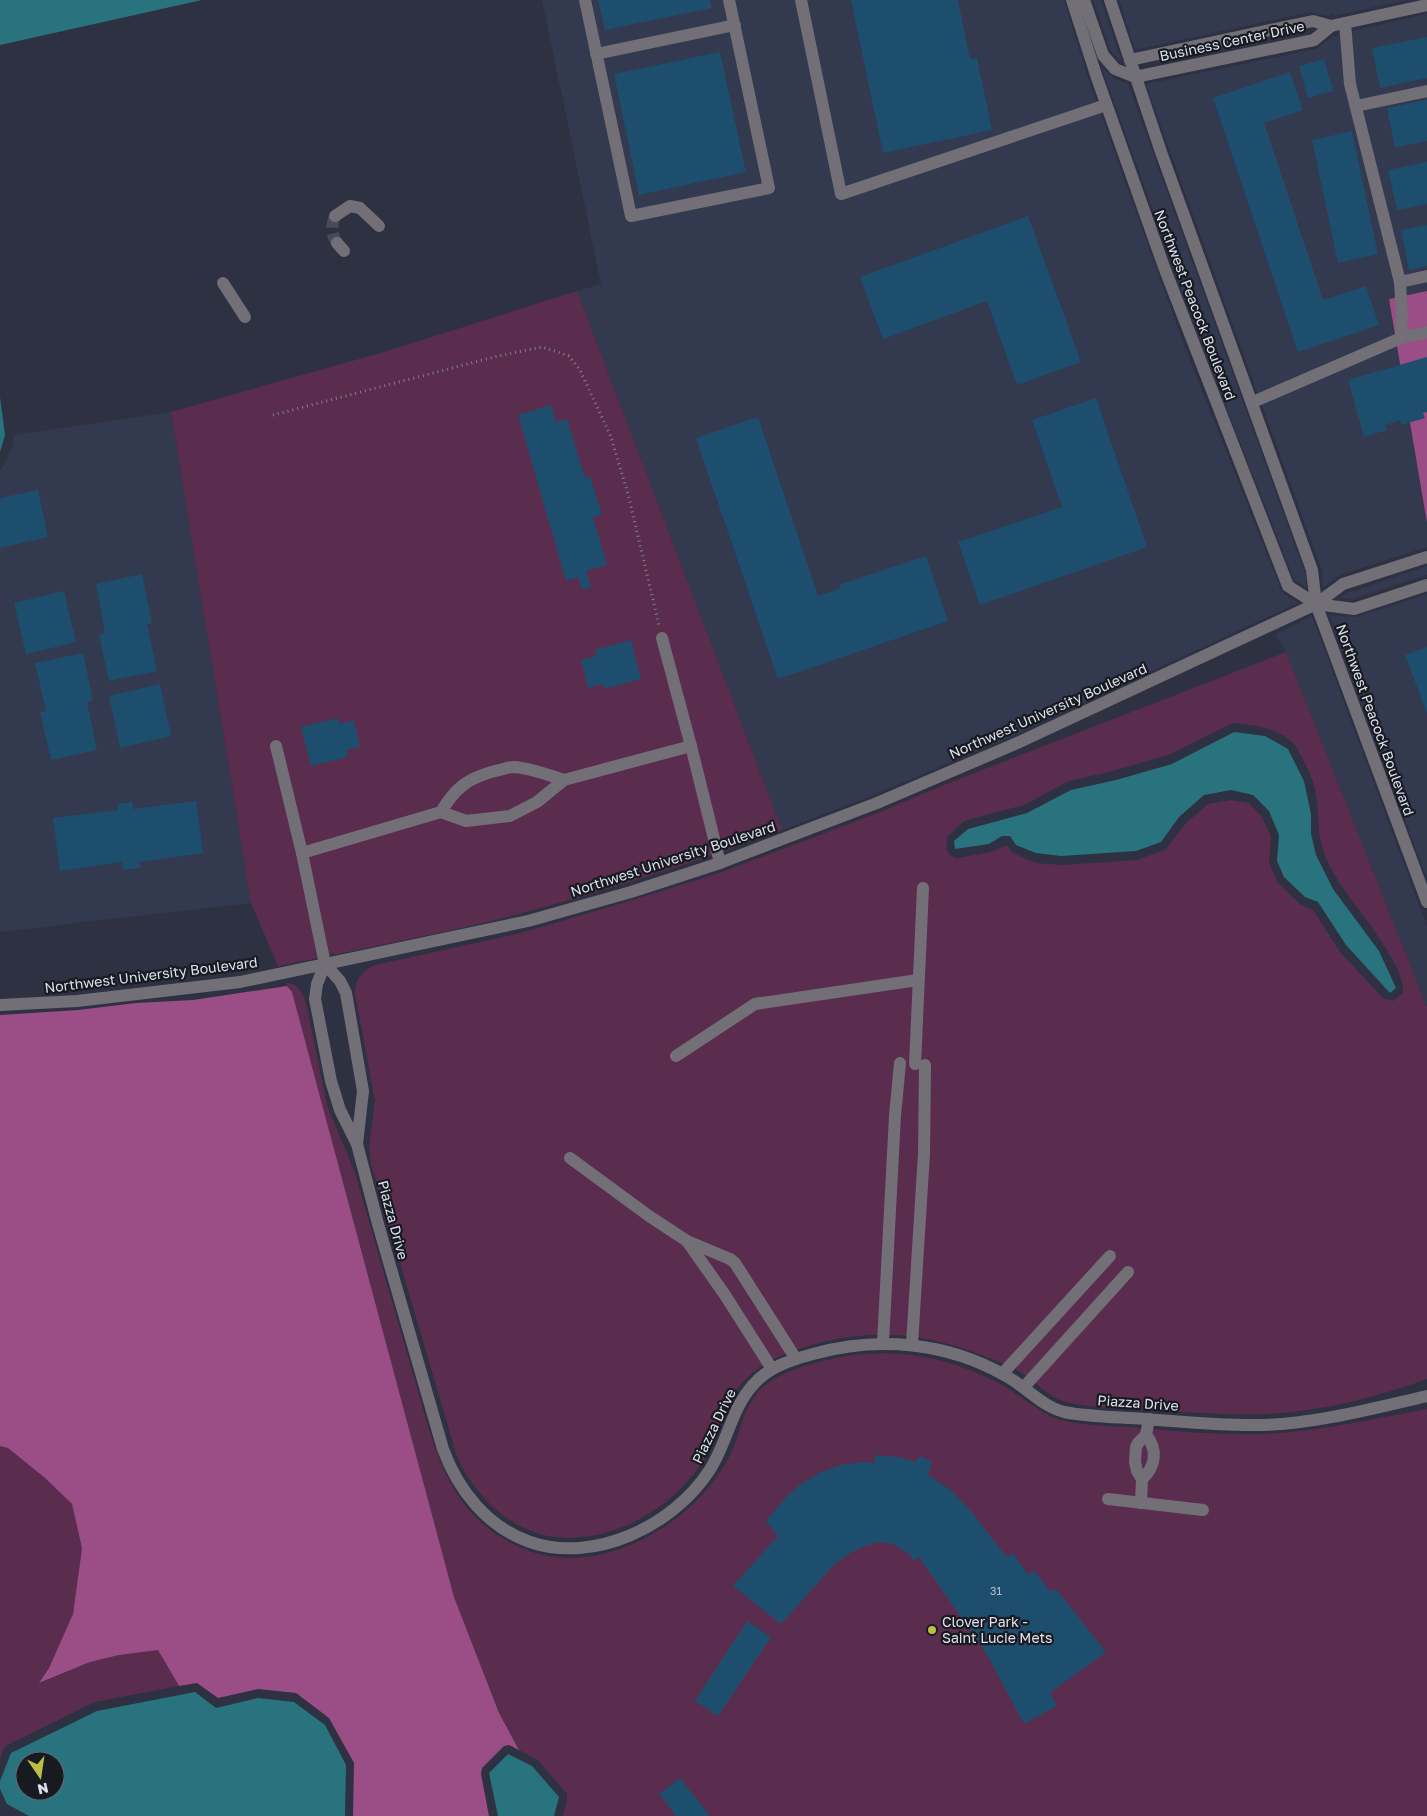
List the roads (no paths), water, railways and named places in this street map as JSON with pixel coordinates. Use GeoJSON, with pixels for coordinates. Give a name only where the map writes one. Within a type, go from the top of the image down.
{"type":"FeatureCollection","features":[{"type":"Feature","properties":{"kind":"street"},"geometry":{"type":"LineString","coordinates":[[585,0],[631,216],[769,188],[729,0]]}},
{"type":"Feature","properties":{"kind":"street"},"geometry":{"type":"LineString","coordinates":[[801,0],[841,194],[1106,106]]}},
{"type":"Feature","properties":{"kind":"street","name":"Northwest Peacock Boulevard"},"geometry":{"type":"LineString","coordinates":[[1072,0],[1106,106],[1192,342],[1288,586],[1316,604]]}},
{"type":"Feature","properties":{"kind":"street"},"geometry":{"type":"LineString","coordinates":[[1084,0],[1103,55],[1116,69],[1135,77]]}},
{"type":"Feature","properties":{"kind":"street","name":"Northwest Peacock Boulevard"},"geometry":{"type":"LineString","coordinates":[[1110,0],[1164,162],[1253,402],[1314,574],[1316,604],[1427,902]]}},
{"type":"Feature","properties":{"kind":"street","name":"Business Center Drive"},"geometry":{"type":"LineString","coordinates":[[1135,77],[1314,40],[1331,26],[1427,5]]}},
{"type":"Feature","properties":{"kind":"street","name":"Business Center Drive"},"geometry":{"type":"LineString","coordinates":[[1130,60],[1313,21],[1331,26]]}},
{"type":"Feature","properties":{"kind":"street"},"geometry":{"type":"LineString","coordinates":[[1345,23],[1350,84],[1400,282],[1401,338]]}},
{"type":"Feature","properties":{"kind":"street"},"geometry":{"type":"LineString","coordinates":[[596,54],[734,25]]}},
{"type":"Feature","properties":{"kind":"street"},"geometry":{"type":"LineString","coordinates":[[1356,106],[1427,91]]}},
{"type":"Feature","properties":{"kind":"street"},"geometry":{"type":"LineString","coordinates":[[335,216],[350,206],[360,208],[378,226]]}},
{"type":"Feature","properties":{"kind":"street"},"geometry":{"type":"LineString","coordinates":[[1400,282],[1427,276]]}},
{"type":"Feature","properties":{"kind":"street"},"geometry":{"type":"LineString","coordinates":[[223,283],[245,317]]}},
{"type":"Feature","properties":{"kind":"street"},"geometry":{"type":"LineString","coordinates":[[1253,402],[1401,338],[1427,332]]}},
{"type":"Feature","properties":{"kind":"street","name":"Northwest University Boulevard"},"geometry":{"type":"LineString","coordinates":[[0,1006],[77,1001],[240,982],[528,921],[630,892],[720,863],[877,803],[1015,744],[1316,604],[1343,584],[1427,557]]}},
{"type":"Feature","properties":{"kind":"street"},"geometry":{"type":"LineString","coordinates":[[1316,604],[1354,609],[1427,585]]}},
{"type":"Feature","properties":{"kind":"street"},"geometry":{"type":"LineString","coordinates":[[662,638],[720,863]]}},
{"type":"Feature","properties":{"kind":"street"},"geometry":{"type":"LineString","coordinates":[[276,746],[302,852],[325,964]]}},
{"type":"Feature","properties":{"kind":"street"},"geometry":{"type":"LineString","coordinates":[[302,852],[441,812],[466,821],[510,816],[537,802],[564,780],[691,746]]}},
{"type":"Feature","properties":{"kind":"street"},"geometry":{"type":"LineString","coordinates":[[441,812],[449,798],[466,782],[482,774],[514,767],[542,772],[564,780]]}},
{"type":"Feature","properties":{"kind":"street"},"geometry":{"type":"LineString","coordinates":[[912,1344],[924,1154],[918,980],[922,888]]}},
{"type":"Feature","properties":{"kind":"street","name":"Piazza Drive"},"geometry":{"type":"LineString","coordinates":[[325,964],[343,986],[359,1064],[363,1102],[357,1144]]}},
{"type":"Feature","properties":{"kind":"street","name":"Piazza Drive"},"geometry":{"type":"LineString","coordinates":[[325,964],[315,991],[315,999],[335,1096],[357,1144],[391,1271],[447,1459],[468,1496],[484,1513],[513,1534],[527,1541],[550,1547],[573,1549],[595,1546],[621,1538],[657,1521],[681,1502],[703,1479],[718,1456],[735,1412],[745,1394],[761,1376],[796,1359],[847,1346],[882,1342],[912,1344],[960,1356],[1002,1373],[1058,1410],[1074,1413],[1224,1424],[1280,1423],[1350,1413],[1427,1396]]}},
{"type":"Feature","properties":{"kind":"street"},"geometry":{"type":"LineString","coordinates":[[676,1056],[754,1004],[918,980]]}},
{"type":"Feature","properties":{"kind":"street"},"geometry":{"type":"LineString","coordinates":[[882,1342],[895,1116],[900,1063]]}},
{"type":"Feature","properties":{"kind":"street"},"geometry":{"type":"LineString","coordinates":[[570,1158],[648,1216],[687,1241],[730,1259],[735,1263],[796,1359]]}},
{"type":"Feature","properties":{"kind":"street"},"geometry":{"type":"LineString","coordinates":[[687,1241],[725,1294],[772,1369]]}},
{"type":"Feature","properties":{"kind":"street"},"geometry":{"type":"LineString","coordinates":[[1002,1373],[1110,1256]]}},
{"type":"Feature","properties":{"kind":"street"},"geometry":{"type":"LineString","coordinates":[[1024,1387],[1128,1272]]}},
{"type":"Feature","properties":{"kind":"street"},"geometry":{"type":"LineString","coordinates":[[1141,1503],[1142,1479],[1134,1462],[1138,1443],[1146,1435],[1149,1419]]}},
{"type":"Feature","properties":{"kind":"street"},"geometry":{"type":"LineString","coordinates":[[1142,1479],[1152,1468],[1154,1454],[1152,1444],[1146,1435]]}},
{"type":"Feature","properties":{"kind":"street"},"geometry":{"type":"LineString","coordinates":[[1108,1499],[1203,1510]]}},
{"type":"Feature","properties":{"kind":"tunnel"},"geometry":{"type":"LineString","coordinates":[[335,216],[332,230],[337,243]]}},
{"type":"Feature","properties":{"kind":"place","name":"Clover Park - Saint Lucie Mets"},"geometry":{"type":"Point","coordinates":[932,1630]}}]}
